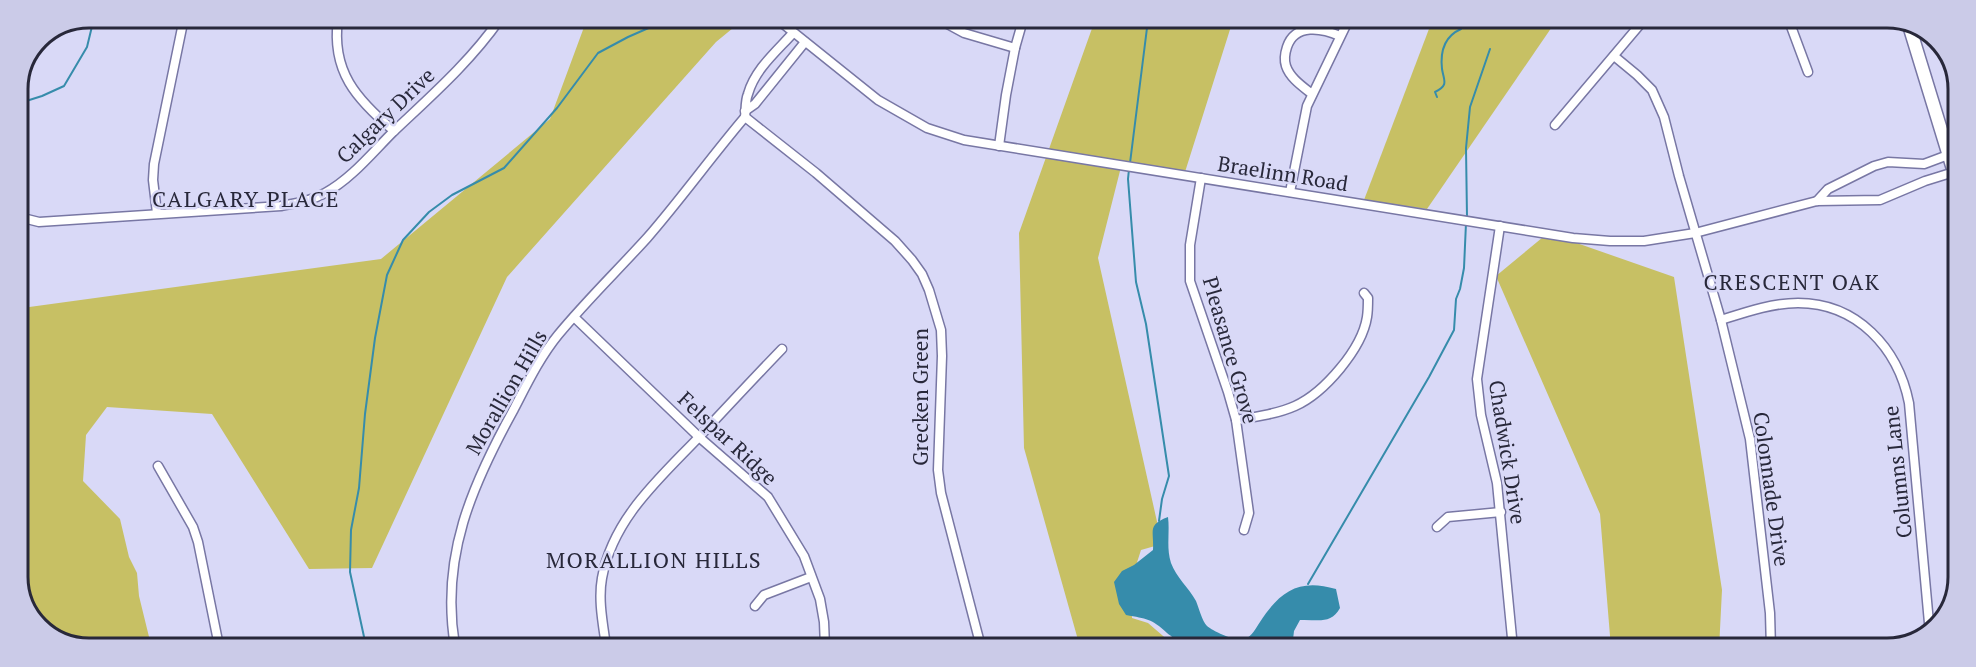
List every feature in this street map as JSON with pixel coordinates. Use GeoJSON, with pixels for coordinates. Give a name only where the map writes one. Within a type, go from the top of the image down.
{"type":"FeatureCollection","features":[{"type":"Feature","properties":{"kind":"street"},"geometry":{"type":"LineString","coordinates":[[157,213],[153,180],[154,164],[182,28]]}},
{"type":"Feature","properties":{"kind":"street"},"geometry":{"type":"LineString","coordinates":[[336,28],[340,65],[349,84],[374,114],[394,131]]}},
{"type":"Feature","properties":{"kind":"street","name":"Calgary Drive"},"geometry":{"type":"LineString","coordinates":[[28,219],[39,222],[281,206],[310,200],[327,192],[344,179],[439,89],[483,43],[494,28]]}},
{"type":"Feature","properties":{"kind":"street","name":"Braelinn Road"},"geometry":{"type":"LineString","coordinates":[[787,28],[878,100],[927,128],[944,134],[999,146],[1573,238],[1644,241],[1695,233],[1817,201],[1880,200],[1925,180],[1947,178]]}},
{"type":"Feature","properties":{"kind":"street"},"geometry":{"type":"LineString","coordinates":[[955,28],[964,33],[1015,48]]}},
{"type":"Feature","properties":{"kind":"street"},"geometry":{"type":"LineString","coordinates":[[999,146],[1015,48],[1021,28]]}},
{"type":"Feature","properties":{"kind":"street"},"geometry":{"type":"LineString","coordinates":[[1290,192],[1307,106],[1344,28]]}},
{"type":"Feature","properties":{"kind":"street"},"geometry":{"type":"LineString","coordinates":[[1555,125],[1637,28]]}},
{"type":"Feature","properties":{"kind":"street"},"geometry":{"type":"LineString","coordinates":[[1792,28],[1808,72]]}},
{"type":"Feature","properties":{"kind":"street"},"geometry":{"type":"LineString","coordinates":[[1312,94],[1297,82],[1285,64],[1285,53],[1290,39],[1301,31],[1312,29],[1325,29],[1340,36]]}},
{"type":"Feature","properties":{"kind":"street","name":"Morallion Hills"},"geometry":{"type":"LineString","coordinates":[[745,114],[747,94],[757,76],[775,51],[793,33]]}},
{"type":"Feature","properties":{"kind":"street"},"geometry":{"type":"LineString","coordinates":[[1912,34],[1947,152]]}},
{"type":"Feature","properties":{"kind":"street","name":"Morallion Hills"},"geometry":{"type":"LineString","coordinates":[[454,638],[453,569],[460,529],[490,451],[540,360],[557,336],[649,236],[805,42]]}},
{"type":"Feature","properties":{"kind":"street","name":"Colonnade Drive"},"geometry":{"type":"LineString","coordinates":[[1614,56],[1652,90],[1664,117],[1721,320],[1750,439],[1770,613],[1771,638]]}},
{"type":"Feature","properties":{"kind":"street"},"geometry":{"type":"LineString","coordinates":[[757,76],[770,86]]}},
{"type":"Feature","properties":{"kind":"street","name":"Grecken Green"},"geometry":{"type":"LineString","coordinates":[[745,114],[895,241],[912,260],[929,290],[940,330],[942,347],[938,446],[941,493],[979,638]]}},
{"type":"Feature","properties":{"kind":"street","name":"Braelinn Road"},"geometry":{"type":"LineString","coordinates":[[1817,201],[1828,189],[1874,166],[1887,162],[1924,164],[1947,155]]}},
{"type":"Feature","properties":{"kind":"street","name":"Pleasance Grove"},"geometry":{"type":"LineString","coordinates":[[1201,178],[1190,245],[1191,281],[1236,420],[1249,513],[1244,530]]}},
{"type":"Feature","properties":{"kind":"street","name":"Chadwick Drive"},"geometry":{"type":"LineString","coordinates":[[1500,226],[1476,379],[1481,415],[1497,483],[1512,638]]}},
{"type":"Feature","properties":{"kind":"street"},"geometry":{"type":"LineString","coordinates":[[1236,420],[1271,414],[1294,406],[1314,395],[1329,381],[1356,345],[1367,319],[1368,298],[1364,293]]}},
{"type":"Feature","properties":{"kind":"street","name":"Columns Lane"},"geometry":{"type":"LineString","coordinates":[[1721,320],[1760,308],[1779,305],[1798,303],[1828,307],[1872,332],[1898,367],[1909,403],[1929,622]]}},
{"type":"Feature","properties":{"kind":"street","name":"Felspar Ridge"},"geometry":{"type":"LineString","coordinates":[[574,317],[699,437],[768,497],[804,556],[820,599],[825,638]]}},
{"type":"Feature","properties":{"kind":"street"},"geometry":{"type":"LineString","coordinates":[[605,638],[601,587],[604,569],[614,540],[625,521],[639,501],[782,348]]}},
{"type":"Feature","properties":{"kind":"street"},"geometry":{"type":"LineString","coordinates":[[158,466],[193,527],[217,638]]}},
{"type":"Feature","properties":{"kind":"street"},"geometry":{"type":"LineString","coordinates":[[1437,527],[1448,517],[1501,512]]}},
{"type":"Feature","properties":{"kind":"street"},"geometry":{"type":"LineString","coordinates":[[755,606],[764,595],[811,578]]}},
{"type":"Feature","properties":{"kind":"shaded area"},"geometry":{"type":"Polygon","coordinates":[[[584,28],[733,28],[716,42],[507,277],[372,568],[309,569],[212,414],[107,407],[86,435],[83,481],[120,519],[129,557],[137,573],[139,596],[149,638],[78,637],[63,632],[46,621],[33,601],[29,581],[28,307],[381,259],[550,119],[584,28]]]}},
{"type":"Feature","properties":{"kind":"shaded area"},"geometry":{"type":"Polygon","coordinates":[[[1092,28],[1230,28],[1185,172],[1122,163],[1098,258],[1162,544],[1141,550],[1131,581],[1132,618],[1148,623],[1165,638],[1077,638],[1024,448],[1019,233],[1092,28]]]}},
{"type":"Feature","properties":{"kind":"shaded area"},"geometry":{"type":"Polygon","coordinates":[[[1429,28],[1551,28],[1427,209],[1364,200],[1429,28]]]}},
{"type":"Feature","properties":{"kind":"shaded area"},"geometry":{"type":"Polygon","coordinates":[[[1548,233],[1674,277],[1722,590],[1720,638],[1610,638],[1600,514],[1496,276],[1548,233]]]}},
{"type":"Feature","properties":{"kind":"water"},"geometry":{"type":"Polygon","coordinates":[[[1168,517],[1171,563],[1196,601],[1205,624],[1231,638],[1174,638],[1153,622],[1126,615],[1119,604],[1114,582],[1122,571],[1153,550],[1153,529],[1161,520],[1168,517]]]}},
{"type":"Feature","properties":{"kind":"water"},"geometry":{"type":"Polygon","coordinates":[[[1311,585],[1336,589],[1340,608],[1332,617],[1300,620],[1293,638],[1247,638],[1254,632],[1275,602],[1292,590],[1311,585]]]}},
{"type":"Feature","properties":{"kind":"waterway"},"geometry":{"type":"LineString","coordinates":[[28,100],[64,86],[87,47],[92,28]]}},
{"type":"Feature","properties":{"kind":"waterway"},"geometry":{"type":"LineString","coordinates":[[364,638],[350,572],[351,530],[359,488],[365,414],[375,338],[387,275],[403,240],[429,212],[452,195],[504,168],[557,108],[598,53],[648,28]]}},
{"type":"Feature","properties":{"kind":"waterway"},"geometry":{"type":"LineString","coordinates":[[1130,163],[1147,28]]}},
{"type":"Feature","properties":{"kind":"waterway"},"geometry":{"type":"LineString","coordinates":[[1437,97],[1435,92],[1444,85],[1443,50],[1447,40],[1461,28]]}},
{"type":"Feature","properties":{"kind":"waterway"},"geometry":{"type":"LineString","coordinates":[[1467,217],[1466,148],[1470,107],[1490,49]]}},
{"type":"Feature","properties":{"kind":"waterway"},"geometry":{"type":"LineString","coordinates":[[1129,169],[1136,282],[1146,324],[1169,476],[1162,499],[1159,521]]}},
{"type":"Feature","properties":{"kind":"waterway"},"geometry":{"type":"LineString","coordinates":[[1308,584],[1454,330],[1456,299],[1464,268],[1466,223]]}},
{"type":"Feature","properties":{"kind":"district","name":"CALGARY PLACE"},"geometry":{"type":"Point","coordinates":[246,198]}},
{"type":"Feature","properties":{"kind":"district","name":"CRESCENT OAK"},"geometry":{"type":"Point","coordinates":[1792,281]}},
{"type":"Feature","properties":{"kind":"district","name":"MORALLION HILLS"},"geometry":{"type":"Point","coordinates":[654,559]}}]}
